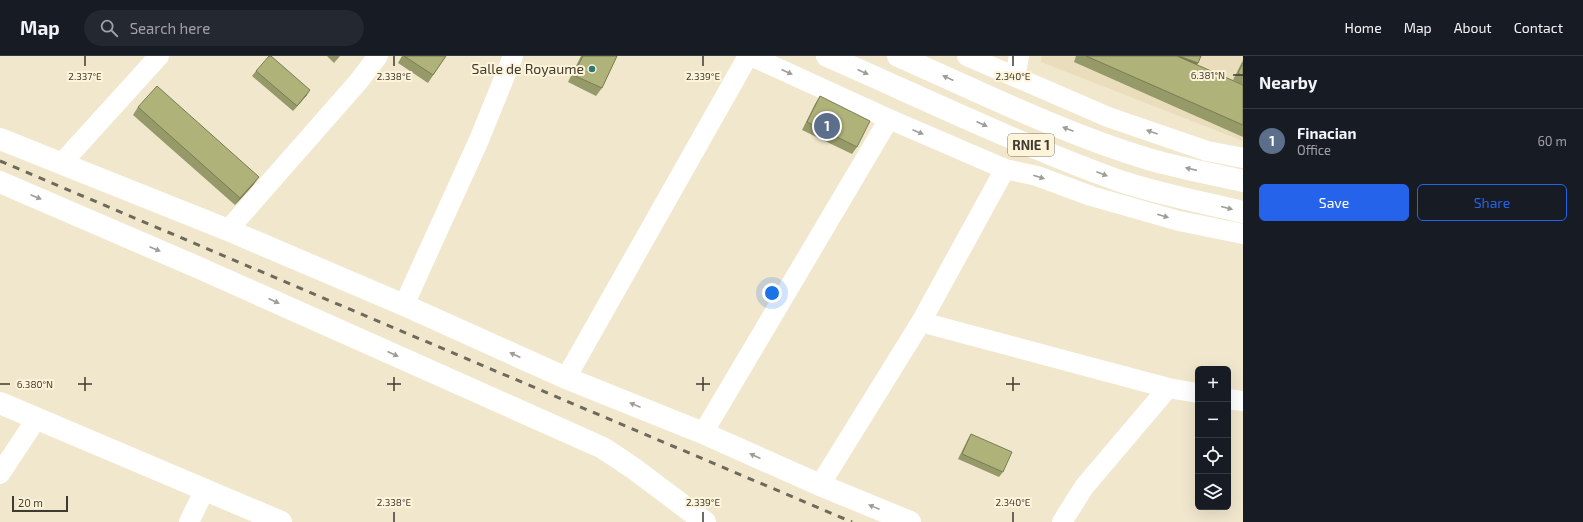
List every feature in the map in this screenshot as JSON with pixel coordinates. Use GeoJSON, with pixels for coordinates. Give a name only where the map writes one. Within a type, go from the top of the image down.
{"type":"FeatureCollection","features":[{"type":"Feature","properties":{"kind":"main road","name":"RNIE 1"},"geometry":{"type":"LineString","coordinates":[[827,56],[1037,148],[1118,180],[1165,194],[1243,212]]}},
{"type":"Feature","properties":{"kind":"main road","name":"RNIE 1"},"geometry":{"type":"LineString","coordinates":[[898,56],[1032,115],[1097,141],[1148,159],[1243,181]]}},
{"type":"Feature","properties":{"kind":"main road"},"geometry":{"type":"LineString","coordinates":[[0,139],[228,230],[404,305],[566,378],[703,433],[820,485],[910,522]]}},
{"type":"Feature","properties":{"kind":"main road"},"geometry":{"type":"LineString","coordinates":[[0,182],[219,276],[603,448],[634,468],[705,522]]}},
{"type":"Feature","properties":{"kind":"main road"},"geometry":{"type":"LineString","coordinates":[[0,403],[281,522]]}},
{"type":"Feature","properties":{"kind":"street"},"geometry":{"type":"LineString","coordinates":[[61,164],[159,56]]}},
{"type":"Feature","properties":{"kind":"street"},"geometry":{"type":"LineString","coordinates":[[228,230],[358,82],[378,56]]}},
{"type":"Feature","properties":{"kind":"street"},"geometry":{"type":"LineString","coordinates":[[404,305],[479,140],[513,56]]}},
{"type":"Feature","properties":{"kind":"street"},"geometry":{"type":"LineString","coordinates":[[566,378],[748,56]]}},
{"type":"Feature","properties":{"kind":"street"},"geometry":{"type":"LineString","coordinates":[[751,56],[889,119],[1005,169],[1037,176],[1091,196],[1179,220],[1243,234]]}},
{"type":"Feature","properties":{"kind":"street"},"geometry":{"type":"LineString","coordinates":[[967,56],[1108,117],[1166,138],[1208,151],[1243,158]]}},
{"type":"Feature","properties":{"kind":"street"},"geometry":{"type":"LineString","coordinates":[[1014,77],[1019,56]]}},
{"type":"Feature","properties":{"kind":"street"},"geometry":{"type":"LineString","coordinates":[[703,433],[889,119]]}},
{"type":"Feature","properties":{"kind":"street"},"geometry":{"type":"LineString","coordinates":[[820,485],[921,322],[1005,169]]}},
{"type":"Feature","properties":{"kind":"street"},"geometry":{"type":"LineString","coordinates":[[921,322],[1168,388],[1195,392]]}},
{"type":"Feature","properties":{"kind":"street"},"geometry":{"type":"LineString","coordinates":[[1062,522],[1084,487],[1168,388]]}},
{"type":"Feature","properties":{"kind":"street"},"geometry":{"type":"LineString","coordinates":[[1231,399],[1243,401]]}},
{"type":"Feature","properties":{"kind":"street"},"geometry":{"type":"LineString","coordinates":[[0,474],[37,418]]}},
{"type":"Feature","properties":{"kind":"street"},"geometry":{"type":"LineString","coordinates":[[189,522],[205,490]]}},
{"type":"Feature","properties":{"kind":"shaded area"},"geometry":{"type":"Polygon","coordinates":[[[1042,56],[1243,56],[1243,141],[1041,62],[1042,56]]]}},
{"type":"Feature","properties":{"kind":"building"},"geometry":{"type":"Polygon","coordinates":[[[269,56],[271,56],[310,90],[297,106],[256,71],[269,56]]]}},
{"type":"Feature","properties":{"kind":"building"},"geometry":{"type":"Polygon","coordinates":[[[404,56],[446,56],[433,75],[404,56]]]}},
{"type":"Feature","properties":{"kind":"building","name":"Salle de Royaume"},"geometry":{"type":"Polygon","coordinates":[[[583,56],[617,56],[602,88],[573,75],[583,56]]]}},
{"type":"Feature","properties":{"kind":"building"},"geometry":{"type":"Polygon","coordinates":[[[1086,56],[1177,56],[1243,85],[1243,125],[1086,56]]]}},
{"type":"Feature","properties":{"kind":"building"},"geometry":{"type":"Polygon","coordinates":[[[1179,56],[1201,56],[1198,63],[1179,56]]]}},
{"type":"Feature","properties":{"kind":"building"},"geometry":{"type":"Polygon","coordinates":[[[1243,63],[1243,76],[1238,73],[1243,63]]]}},
{"type":"Feature","properties":{"kind":"building"},"geometry":{"type":"Polygon","coordinates":[[[157,86],[259,177],[240,198],[138,107],[157,86]]]}},
{"type":"Feature","properties":{"kind":"building"},"geometry":{"type":"Polygon","coordinates":[[[820,96],[870,121],[857,147],[807,122],[820,96]]]}},
{"type":"Feature","properties":{"kind":"building"},"geometry":{"type":"Polygon","coordinates":[[[971,434],[1012,452],[1003,472],[962,454],[971,434]]]}},
{"type":"Feature","properties":{"kind":"railway"},"geometry":{"type":"LineString","coordinates":[[0,161],[852,522]]}},
{"type":"Feature","properties":{"kind":"place","name":"Salle de Royaume"},"geometry":{"type":"Point","coordinates":[592,69]}},
{"type":"Feature","properties":{"kind":"place","name":"Finacian"},"geometry":{"type":"Point","coordinates":[827,126]}}]}
